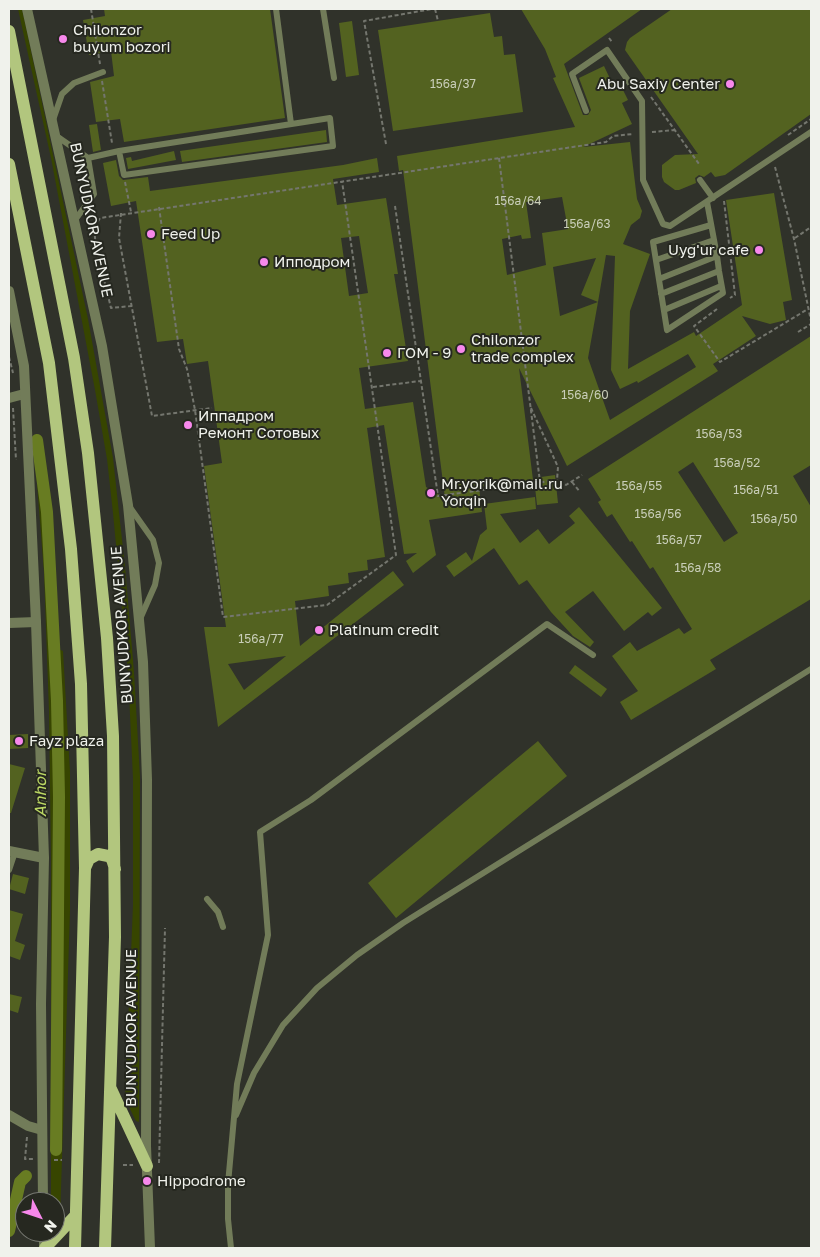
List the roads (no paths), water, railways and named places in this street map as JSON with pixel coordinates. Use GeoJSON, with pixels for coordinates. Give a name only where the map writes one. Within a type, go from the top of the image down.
{"type":"FeatureCollection","features":[{"type":"Feature","properties":{"kind":"main road","name":"BUNYUDKOR AVENUE"},"geometry":{"type":"LineString","coordinates":[[9,31],[74,358],[100,549],[111,687],[115,869],[111,1087],[105,1248]]}},
{"type":"Feature","properties":{"kind":"main road"},"geometry":{"type":"LineString","coordinates":[[9,164],[49,363],[63,473],[81,684],[85,868],[75,1248]]}},
{"type":"Feature","properties":{"kind":"main road"},"geometry":{"type":"LineString","coordinates":[[85,868],[89,859],[98,854],[103,854],[112,859],[115,869]]}},
{"type":"Feature","properties":{"kind":"main road"},"geometry":{"type":"LineString","coordinates":[[111,1087],[153,1166]]}},
{"type":"Feature","properties":{"kind":"main road"},"geometry":{"type":"LineString","coordinates":[[45,1248],[75,1216]]}},
{"type":"Feature","properties":{"kind":"street","name":"BUNYUDKOR AVENUE"},"geometry":{"type":"LineString","coordinates":[[27,9],[102,346],[128,505],[143,662],[147,780],[153,1166],[150,1248]]}},
{"type":"Feature","properties":{"kind":"street"},"geometry":{"type":"LineString","coordinates":[[9,292],[24,366],[36,622],[44,858],[43,1192]]}},
{"type":"Feature","properties":{"kind":"street"},"geometry":{"type":"LineString","coordinates":[[10,397],[24,394]]}},
{"type":"Feature","properties":{"kind":"street"},"geometry":{"type":"LineString","coordinates":[[9,623],[36,622]]}},
{"type":"Feature","properties":{"kind":"street"},"geometry":{"type":"LineString","coordinates":[[12,852],[44,858]]}},
{"type":"Feature","properties":{"kind":"street"},"geometry":{"type":"LineString","coordinates":[[9,1115],[28,1126],[42,1130]]}},
{"type":"Feature","properties":{"kind":"lane"},"geometry":{"type":"LineString","coordinates":[[276,9],[291,124]]}},
{"type":"Feature","properties":{"kind":"lane"},"geometry":{"type":"LineString","coordinates":[[324,9],[334,78]]}},
{"type":"Feature","properties":{"kind":"lane"},"geometry":{"type":"LineString","coordinates":[[586,111],[572,74],[607,50],[642,101],[643,180],[663,224],[674,224],[811,132]]}},
{"type":"Feature","properties":{"kind":"lane"},"geometry":{"type":"LineString","coordinates":[[52,121],[62,94],[74,83],[103,72]]}},
{"type":"Feature","properties":{"kind":"lane"},"geometry":{"type":"LineString","coordinates":[[88,158],[120,151],[330,118],[332,146],[124,175],[120,151]]}},
{"type":"Feature","properties":{"kind":"lane"},"geometry":{"type":"LineString","coordinates":[[55,134],[88,158],[94,194],[75,220]]}},
{"type":"Feature","properties":{"kind":"lane"},"geometry":{"type":"LineString","coordinates":[[700,180],[710,200],[711,225],[723,293],[667,330],[653,242],[711,225]]}},
{"type":"Feature","properties":{"kind":"lane"},"geometry":{"type":"LineString","coordinates":[[656,260],[714,240]]}},
{"type":"Feature","properties":{"kind":"lane"},"geometry":{"type":"LineString","coordinates":[[659,279],[716,256]]}},
{"type":"Feature","properties":{"kind":"lane"},"geometry":{"type":"LineString","coordinates":[[661,294],[719,271]]}},
{"type":"Feature","properties":{"kind":"lane"},"geometry":{"type":"LineString","coordinates":[[664,310],[721,286]]}},
{"type":"Feature","properties":{"kind":"lane"},"geometry":{"type":"LineString","coordinates":[[128,505],[153,540],[159,563],[155,585],[139,620]]}},
{"type":"Feature","properties":{"kind":"lane"},"geometry":{"type":"LineString","coordinates":[[231,1248],[228,1219],[228,1184],[237,1084],[268,935],[260,832],[311,800],[547,624],[593,655]]}},
{"type":"Feature","properties":{"kind":"lane"},"geometry":{"type":"LineString","coordinates":[[234,1121],[254,1073],[283,1025],[317,988],[357,955],[412,918],[811,669]]}},
{"type":"Feature","properties":{"kind":"lane"},"geometry":{"type":"LineString","coordinates":[[9,870],[12,852]]}},
{"type":"Feature","properties":{"kind":"lane"},"geometry":{"type":"LineString","coordinates":[[207,899],[218,912],[224,926]]}},
{"type":"Feature","properties":{"kind":"waterway","name":"Anhor"},"geometry":{"type":"LineString","coordinates":[[37,440],[47,512],[57,701],[59,797],[56,1150]]}},
{"type":"Feature","properties":{"kind":"waterway","name":"Anhor"},"geometry":{"type":"LineString","coordinates":[[9,1231],[20,1182],[26,1176]]}},
{"type":"Feature","properties":{"kind":"place","name":"Chilonzor buyum bozori"},"geometry":{"type":"Point","coordinates":[63,39]}},
{"type":"Feature","properties":{"kind":"place","name":"Abu Saxiy Center"},"geometry":{"type":"Point","coordinates":[730,84]}},
{"type":"Feature","properties":{"kind":"place","name":"Feed Up"},"geometry":{"type":"Point","coordinates":[151,234]}},
{"type":"Feature","properties":{"kind":"place","name":"Uyg'ur cafe"},"geometry":{"type":"Point","coordinates":[759,250]}},
{"type":"Feature","properties":{"kind":"place","name":"Ипподром"},"geometry":{"type":"Point","coordinates":[264,262]}},
{"type":"Feature","properties":{"kind":"place","name":"Chilonzor trade complex"},"geometry":{"type":"Point","coordinates":[461,349]}},
{"type":"Feature","properties":{"kind":"place","name":"ГОМ - 9"},"geometry":{"type":"Point","coordinates":[387,353]}},
{"type":"Feature","properties":{"kind":"place","name":"Иппадром Ремонт Сотовых"},"geometry":{"type":"Point","coordinates":[188,425]}},
{"type":"Feature","properties":{"kind":"place","name":"Mr.yorik@mail.ru Yorqin"},"geometry":{"type":"Point","coordinates":[431,493]}},
{"type":"Feature","properties":{"kind":"place","name":"Platinum credit"},"geometry":{"type":"Point","coordinates":[319,630]}},
{"type":"Feature","properties":{"kind":"place","name":"Fayz plaza"},"geometry":{"type":"Point","coordinates":[19,741]}},
{"type":"Feature","properties":{"kind":"place","name":"Hippodrome"},"geometry":{"type":"Point","coordinates":[147,1181]}}]}
